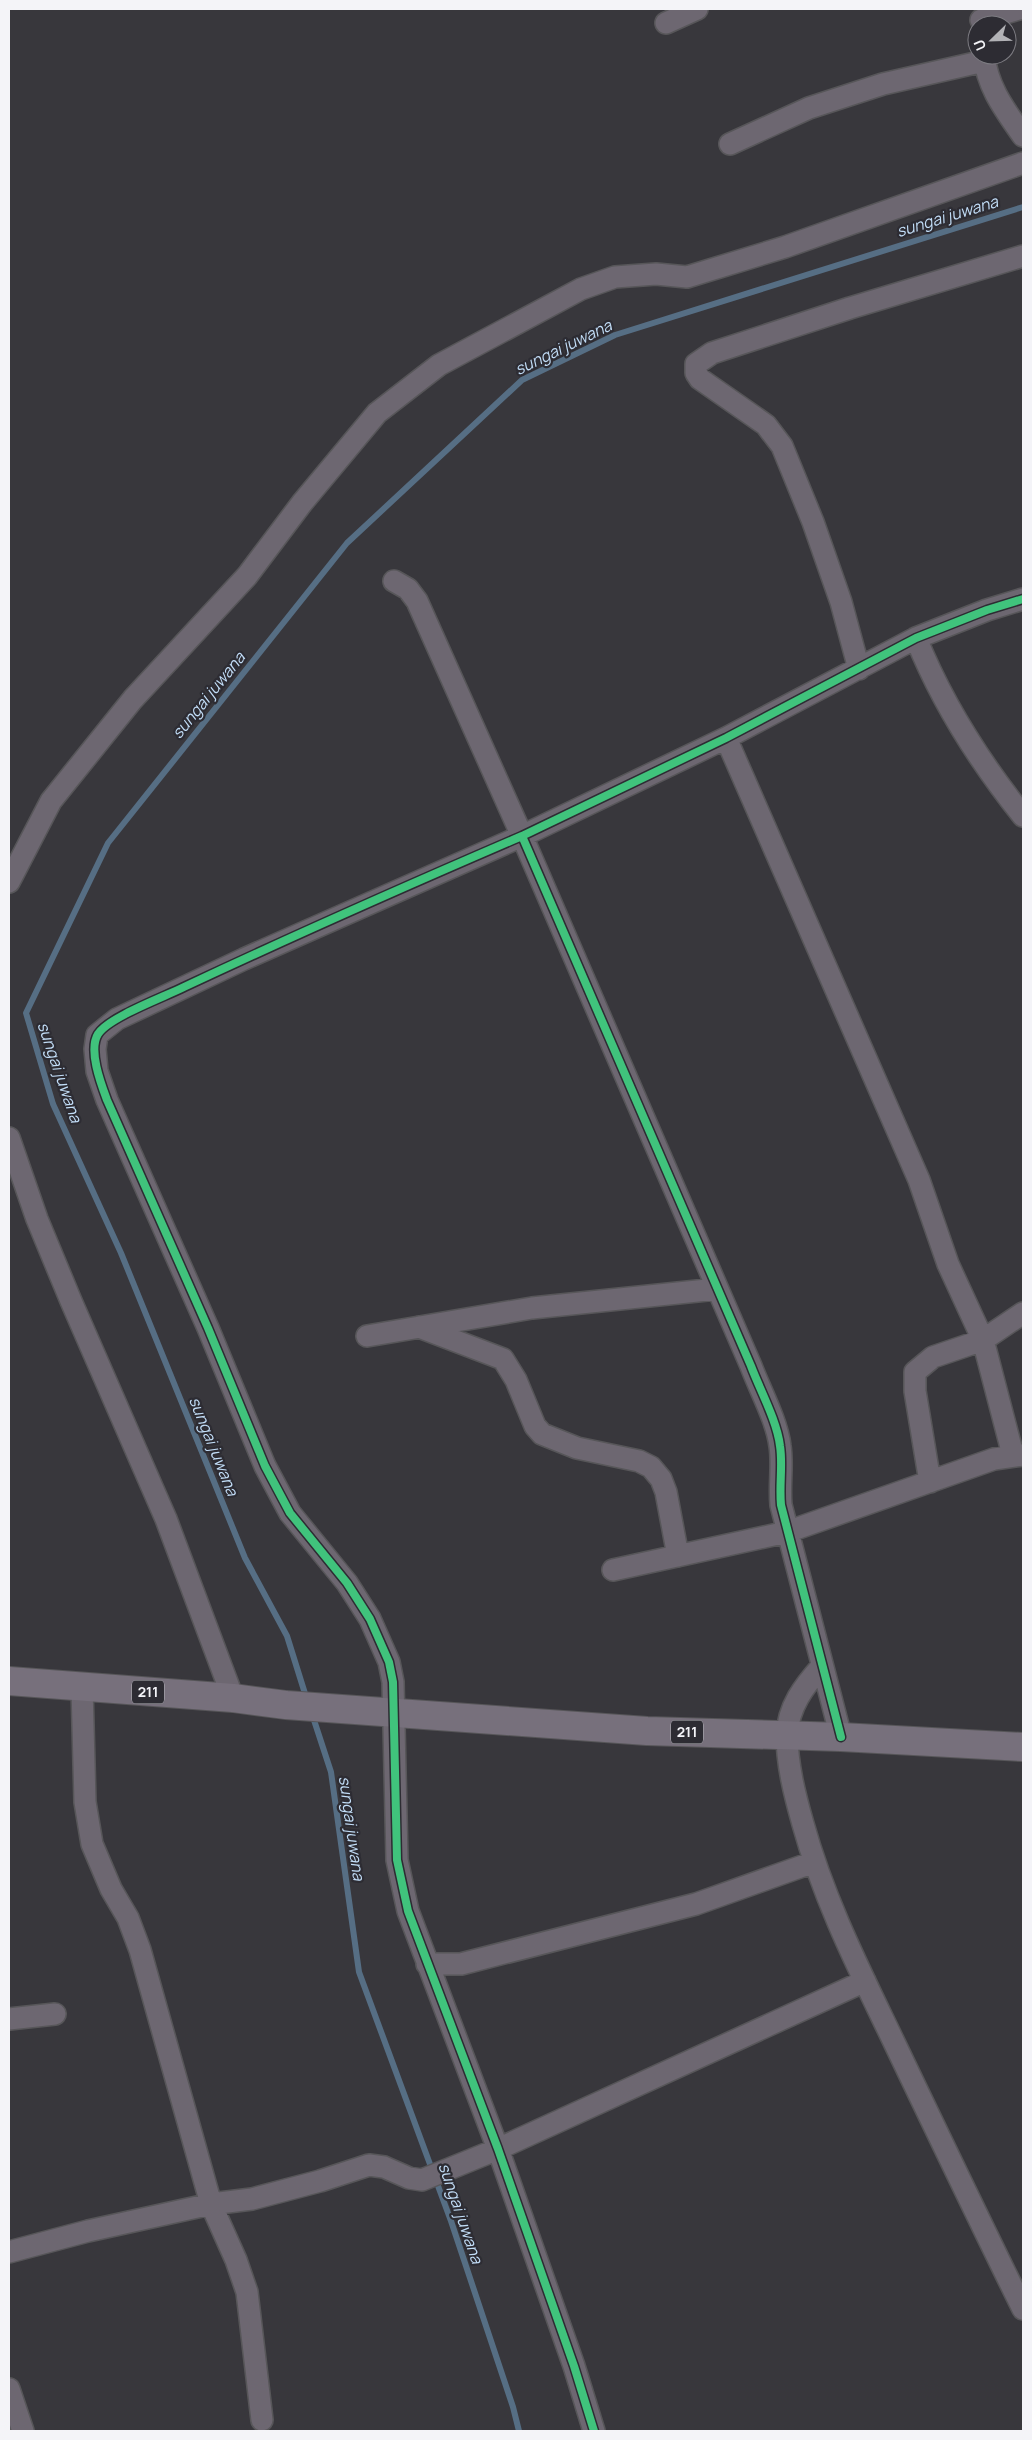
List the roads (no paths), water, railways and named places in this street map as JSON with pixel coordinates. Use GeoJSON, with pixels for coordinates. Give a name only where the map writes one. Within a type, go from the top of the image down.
{"type":"FeatureCollection","features":[{"type":"Feature","properties":{"kind":"main road","name":"211"},"geometry":{"type":"LineString","coordinates":[[9,1681],[233,1698],[286,1705],[393,1711],[647,1731],[841,1737],[1023,1747]]}},
{"type":"Feature","properties":{"kind":"street"},"geometry":{"type":"LineString","coordinates":[[666,23],[697,9]]}},
{"type":"Feature","properties":{"kind":"street"},"geometry":{"type":"LineString","coordinates":[[993,15],[1019,9]]}},
{"type":"Feature","properties":{"kind":"street"},"geometry":{"type":"LineString","coordinates":[[730,144],[809,108],[883,84],[967,62]]}},
{"type":"Feature","properties":{"kind":"street"},"geometry":{"type":"LineString","coordinates":[[985,65],[988,81],[994,94],[1023,136]]}},
{"type":"Feature","properties":{"kind":"street"},"geometry":{"type":"LineString","coordinates":[[9,882],[51,801],[133,698],[247,576],[302,503],[377,414],[440,365],[581,289],[615,277],[656,274],[687,278],[785,247],[1023,163]]}},
{"type":"Feature","properties":{"kind":"street"},"geometry":{"type":"LineString","coordinates":[[859,669],[841,602],[813,522],[782,446],[766,425],[700,379],[696,373],[696,364],[712,354],[730,347],[850,308],[1023,256]]}},
{"type":"Feature","properties":{"kind":"street"},"geometry":{"type":"LineString","coordinates":[[394,581],[408,589],[417,601],[522,836],[751,1366],[780,1447],[778,1486],[787,1532],[841,1737]]}},
{"type":"Feature","properties":{"kind":"street"},"geometry":{"type":"LineString","coordinates":[[594,2431],[574,2366],[498,2149],[408,1912],[397,1860],[393,1682],[382,1644],[370,1618],[347,1583],[290,1512],[265,1466],[208,1328],[107,1100],[97,1071],[95,1048],[98,1035],[117,1019],[252,955],[522,836],[726,738],[916,638],[987,610],[1023,599]]}},
{"type":"Feature","properties":{"kind":"street"},"geometry":{"type":"LineString","coordinates":[[916,638],[929,671],[948,709],[1005,793],[1023,816]]}},
{"type":"Feature","properties":{"kind":"street"},"geometry":{"type":"LineString","coordinates":[[613,1570],[787,1532],[994,1459],[1018,1455],[983,1340],[948,1264],[919,1180],[726,738]]}},
{"type":"Feature","properties":{"kind":"street"},"geometry":{"type":"LineString","coordinates":[[9,1138],[37,1219],[166,1520],[233,1698]]}},
{"type":"Feature","properties":{"kind":"street"},"geometry":{"type":"LineString","coordinates":[[367,1336],[532,1308],[717,1289]]}},
{"type":"Feature","properties":{"kind":"street"},"geometry":{"type":"LineString","coordinates":[[930,1482],[915,1391],[915,1372],[933,1357],[983,1340],[1023,1313]]}},
{"type":"Feature","properties":{"kind":"street"},"geometry":{"type":"LineString","coordinates":[[419,1327],[502,1359],[516,1380],[535,1426],[542,1434],[568,1445],[639,1460],[651,1467],[661,1480],[666,1492],[678,1556]]}},
{"type":"Feature","properties":{"kind":"street"},"geometry":{"type":"LineString","coordinates":[[822,1666],[795,1701],[790,1714],[787,1736],[794,1793],[814,1862],[844,1938],[1023,2309]]}},
{"type":"Feature","properties":{"kind":"street"},"geometry":{"type":"LineString","coordinates":[[82,1687],[85,1802],[92,1844],[111,1889],[128,1918],[140,1950],[211,2204],[236,2260],[247,2292],[262,2420]]}},
{"type":"Feature","properties":{"kind":"street"},"geometry":{"type":"LineString","coordinates":[[427,1964],[461,1964],[480,1960],[696,1904],[814,1862]]}},
{"type":"Feature","properties":{"kind":"street"},"geometry":{"type":"LineString","coordinates":[[9,2252],[88,2231],[211,2204],[252,2199],[320,2181],[369,2165],[384,2167],[409,2178],[422,2180],[498,2149],[865,1982]]}},
{"type":"Feature","properties":{"kind":"street"},"geometry":{"type":"LineString","coordinates":[[9,2019],[55,2014]]}},
{"type":"Feature","properties":{"kind":"street"},"geometry":{"type":"LineString","coordinates":[[9,2388],[23,2431]]}},
{"type":"Feature","properties":{"kind":"waterway","name":"sungai juwana"},"geometry":{"type":"LineString","coordinates":[[307,1700],[287,1636],[245,1558],[121,1253],[53,1104],[26,1013],[108,843],[347,543],[522,380],[615,335],[1023,207]]}},
{"type":"Feature","properties":{"kind":"waterway","name":"sungai juwana"},"geometry":{"type":"LineString","coordinates":[[312,1714],[331,1772],[359,1972],[451,2221],[513,2407],[519,2431]]}}]}
